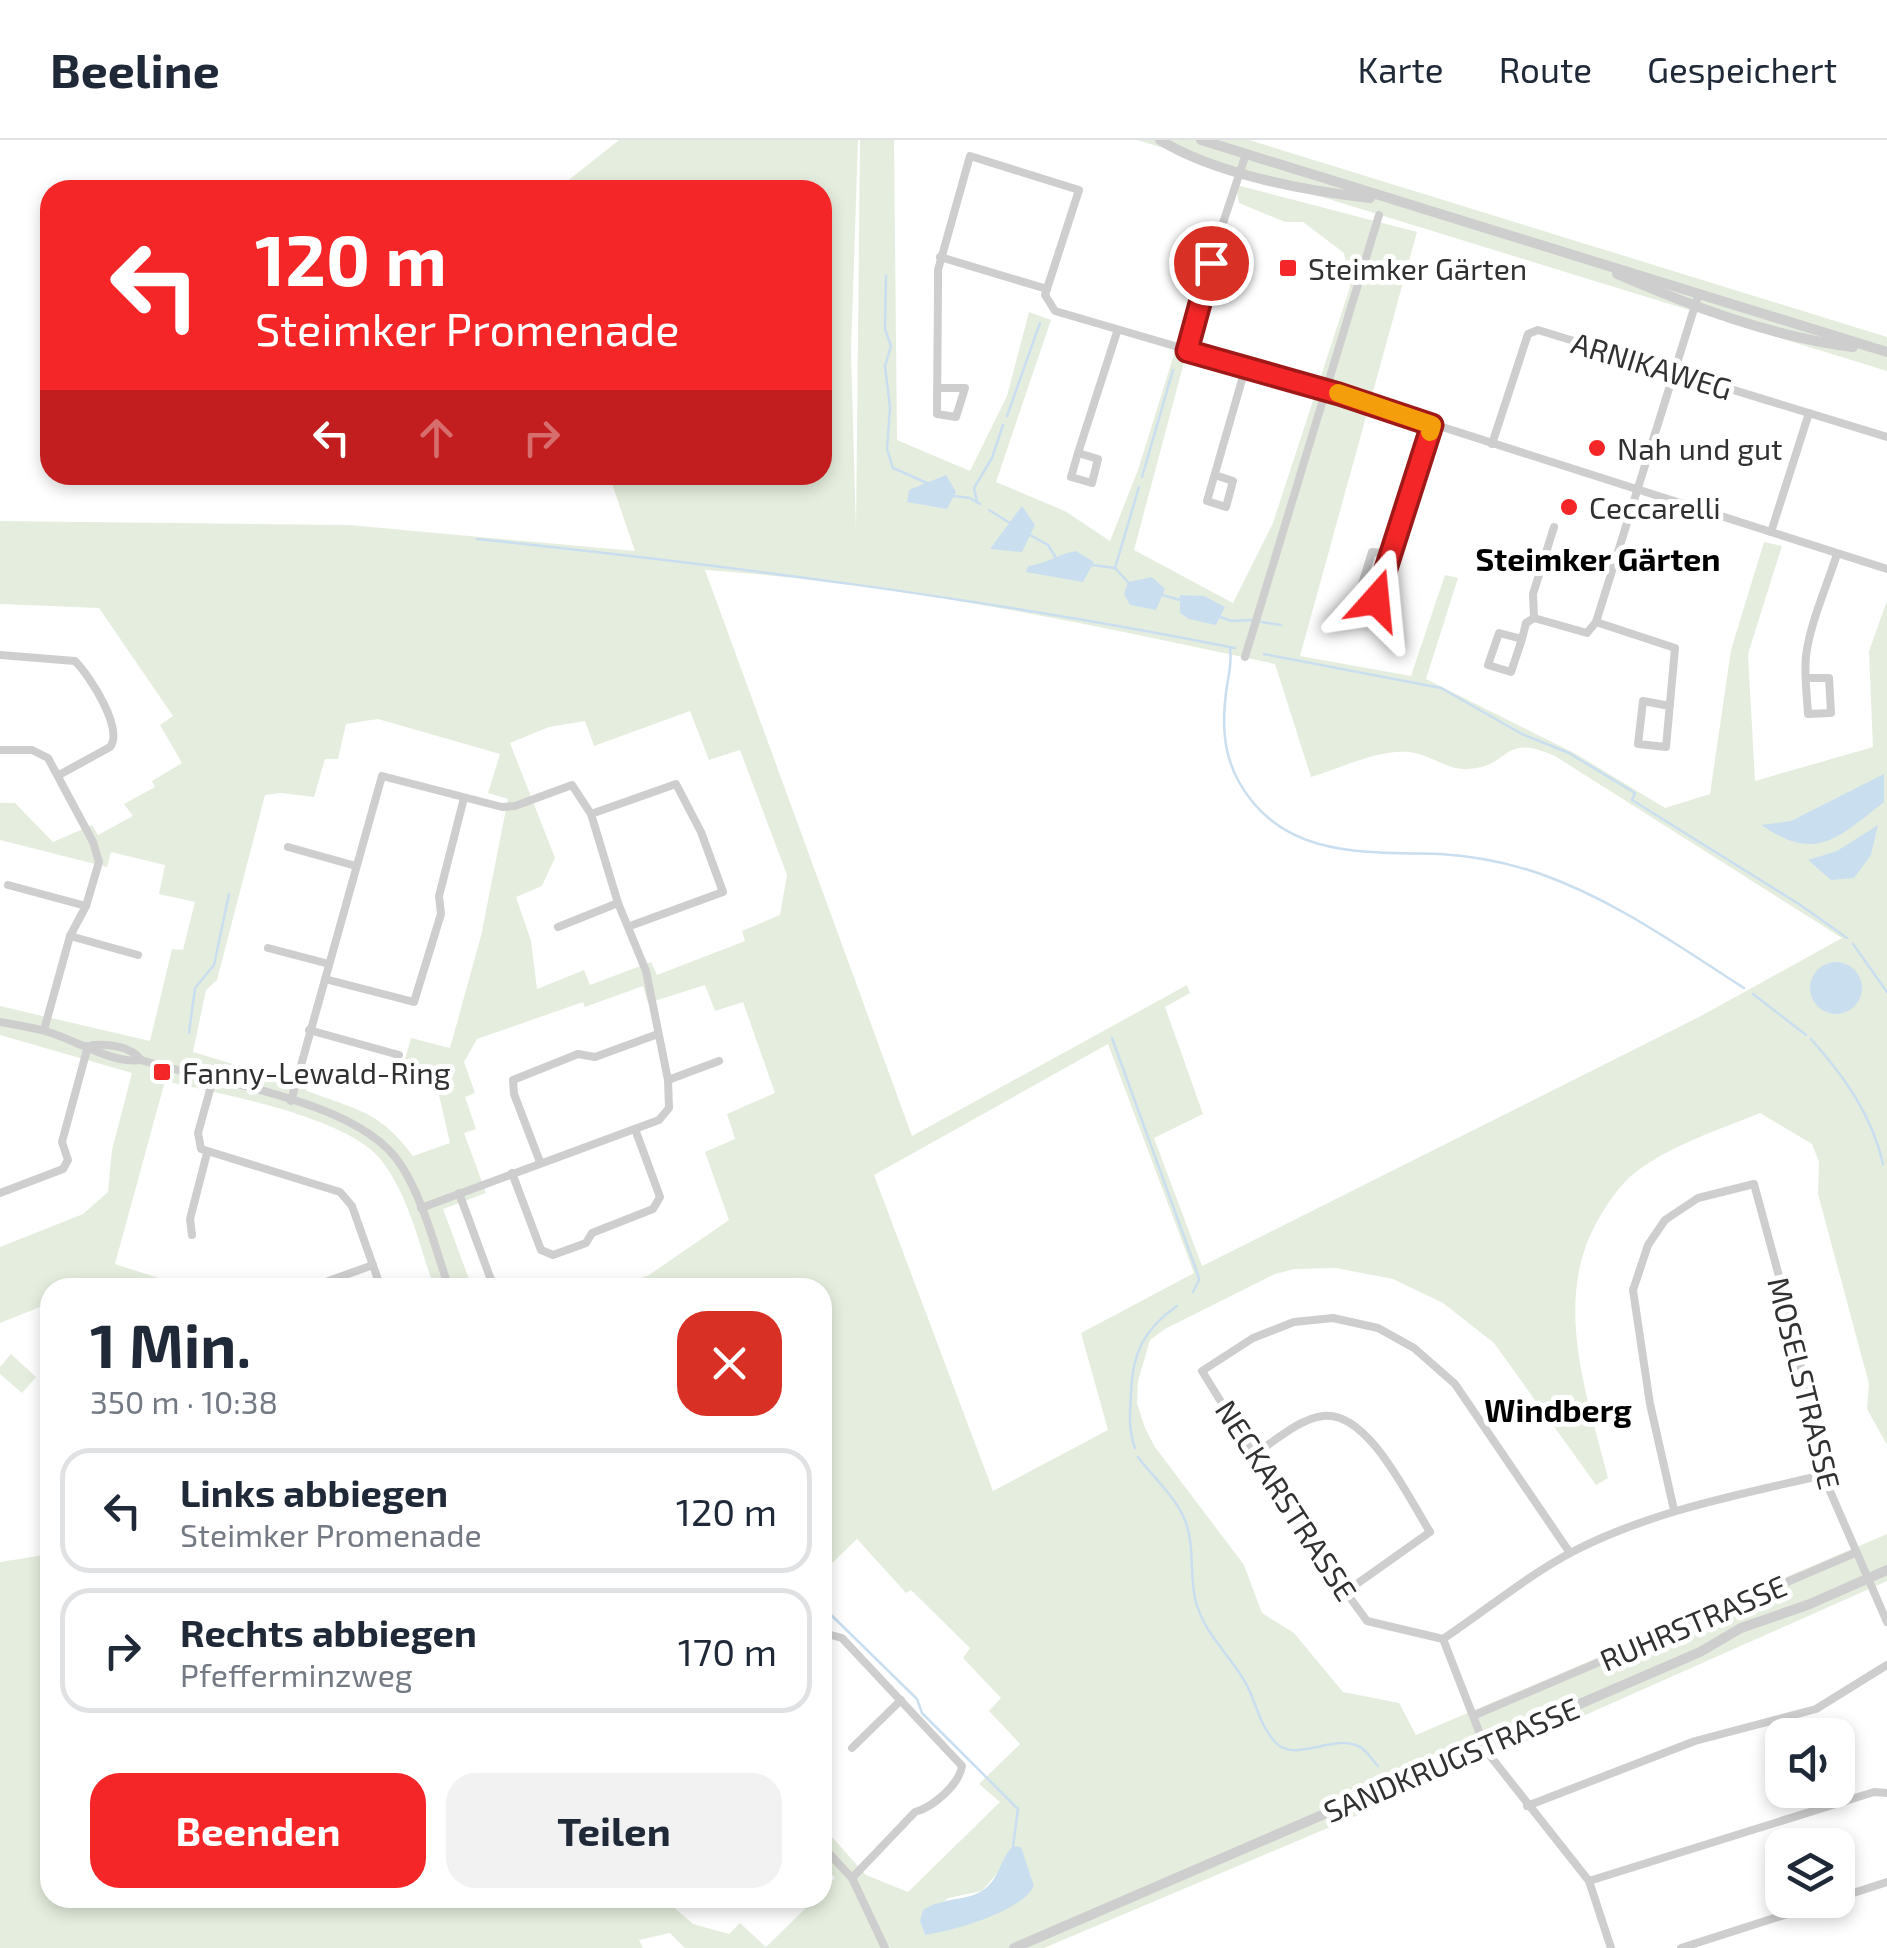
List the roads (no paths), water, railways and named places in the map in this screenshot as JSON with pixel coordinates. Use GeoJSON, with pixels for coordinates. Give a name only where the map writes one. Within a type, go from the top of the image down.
{"type":"FeatureCollection","features":[{"type":"Feature","properties":{"kind":"street"},"geometry":{"type":"LineString","coordinates":[[1160,140],[1186,153],[1313,191],[1410,205]]}},
{"type":"Feature","properties":{"kind":"street"},"geometry":{"type":"LineString","coordinates":[[1201,140],[1585,258],[1638,286],[1697,300],[1805,338],[1887,353]]}},
{"type":"Feature","properties":{"kind":"street"},"geometry":{"type":"LineString","coordinates":[[1187,351],[1246,154]]}},
{"type":"Feature","properties":{"kind":"street"},"geometry":{"type":"LineString","coordinates":[[937,388],[965,388],[956,417],[937,414],[937,388],[940,257],[970,156],[1079,190],[1047,288],[1046,295],[1055,312],[1326,390],[1887,568]]}},
{"type":"Feature","properties":{"kind":"street"},"geometry":{"type":"LineString","coordinates":[[1245,657],[1379,216]]}},
{"type":"Feature","properties":{"kind":"street"},"geometry":{"type":"LineString","coordinates":[[940,257],[1047,288]]}},
{"type":"Feature","properties":{"kind":"street"},"geometry":{"type":"LineString","coordinates":[[1534,618],[1587,632],[1596,622],[1697,300]]}},
{"type":"Feature","properties":{"kind":"street","name":"ARNIKAWEG"},"geometry":{"type":"LineString","coordinates":[[1492,444],[1528,334],[1538,330],[1887,438]]}},
{"type":"Feature","properties":{"kind":"street"},"geometry":{"type":"LineString","coordinates":[[1078,453],[1117,332]]}},
{"type":"Feature","properties":{"kind":"street"},"geometry":{"type":"LineString","coordinates":[[1215,475],[1246,366]]}},
{"type":"Feature","properties":{"kind":"street"},"geometry":{"type":"LineString","coordinates":[[1771,532],[1809,413]]}},
{"type":"Feature","properties":{"kind":"street"},"geometry":{"type":"LineString","coordinates":[[1392,554],[1372,552],[1356,604],[1374,609],[1392,554],[1432,425]]}},
{"type":"Feature","properties":{"kind":"street"},"geometry":{"type":"LineString","coordinates":[[1534,618],[1533,594],[1554,528]]}},
{"type":"Feature","properties":{"kind":"street"},"geometry":{"type":"LineString","coordinates":[[1806,678],[1830,678],[1830,713],[1808,714],[1806,678],[1806,654],[1837,554]]}},
{"type":"Feature","properties":{"kind":"street"},"geometry":{"type":"LineString","coordinates":[[1522,639],[1498,633],[1488,665],[1511,672],[1522,639],[1526,624],[1534,618]]}},
{"type":"Feature","properties":{"kind":"street"},"geometry":{"type":"LineString","coordinates":[[1596,622],[1675,648],[1673,679],[1666,747],[1638,744],[1643,701],[1670,706]]}},
{"type":"Feature","properties":{"kind":"street"},"geometry":{"type":"LineString","coordinates":[[0,655],[75,662],[114,725],[115,740],[110,747],[59,775]]}},
{"type":"Feature","properties":{"kind":"street"},"geometry":{"type":"LineString","coordinates":[[0,750],[40,751],[59,775],[100,862],[86,906],[70,936],[44,1030]]}},
{"type":"Feature","properties":{"kind":"street"},"geometry":{"type":"LineString","coordinates":[[291,1100],[382,776],[510,807],[572,785],[591,814],[618,903],[646,970],[670,1100],[665,1114],[634,1129],[421,1208]]}},
{"type":"Feature","properties":{"kind":"street"},"geometry":{"type":"LineString","coordinates":[[591,814],[676,784],[701,832],[723,892],[630,926]]}},
{"type":"Feature","properties":{"kind":"street"},"geometry":{"type":"LineString","coordinates":[[326,978],[414,1002],[440,914],[439,896],[464,798]]}},
{"type":"Feature","properties":{"kind":"street"},"geometry":{"type":"LineString","coordinates":[[288,847],[356,866]]}},
{"type":"Feature","properties":{"kind":"street"},"geometry":{"type":"LineString","coordinates":[[8,884],[86,906]]}},
{"type":"Feature","properties":{"kind":"street"},"geometry":{"type":"LineString","coordinates":[[558,927],[618,903]]}},
{"type":"Feature","properties":{"kind":"street"},"geometry":{"type":"LineString","coordinates":[[70,936],[138,954]]}},
{"type":"Feature","properties":{"kind":"street"},"geometry":{"type":"LineString","coordinates":[[268,948],[330,964]]}},
{"type":"Feature","properties":{"kind":"street"},"geometry":{"type":"LineString","coordinates":[[0,1022],[44,1030],[127,1060],[141,1060],[213,1079],[345,1118],[379,1139],[403,1168],[446,1278]]}},
{"type":"Feature","properties":{"kind":"street"},"geometry":{"type":"LineString","coordinates":[[309,1030],[398,1055]]}},
{"type":"Feature","properties":{"kind":"street"},"geometry":{"type":"LineString","coordinates":[[540,1162],[514,1094],[514,1080],[578,1054],[595,1056],[658,1034]]}},
{"type":"Feature","properties":{"kind":"street"},"geometry":{"type":"LineString","coordinates":[[0,1193],[62,1169],[68,1160],[62,1142],[88,1046]]}},
{"type":"Feature","properties":{"kind":"street"},"geometry":{"type":"LineString","coordinates":[[668,1080],[719,1061]]}},
{"type":"Feature","properties":{"kind":"street"},"geometry":{"type":"LineString","coordinates":[[213,1079],[198,1133],[201,1149],[340,1192],[352,1206],[378,1278]]}},
{"type":"Feature","properties":{"kind":"street"},"geometry":{"type":"LineString","coordinates":[[512,1173],[541,1250],[552,1255],[586,1243],[592,1233],[653,1209],[660,1197],[634,1129]]}},
{"type":"Feature","properties":{"kind":"street"},"geometry":{"type":"LineString","coordinates":[[192,1235],[190,1219],[207,1153]]}},
{"type":"Feature","properties":{"kind":"street","name":"MOSELSTRASSE"},"geometry":{"type":"LineString","coordinates":[[1674,1510],[1650,1404],[1633,1290],[1648,1245],[1665,1220],[1698,1198],[1754,1184],[1792,1324],[1824,1476],[1887,1622]]}},
{"type":"Feature","properties":{"kind":"street"},"geometry":{"type":"LineString","coordinates":[[459,1193],[490,1278]]}},
{"type":"Feature","properties":{"kind":"street"},"geometry":{"type":"LineString","coordinates":[[337,1278],[373,1265]]}},
{"type":"Feature","properties":{"kind":"street","name":"NECKARSTRASSE"},"geometry":{"type":"LineString","coordinates":[[1444,1639],[1367,1620],[1299,1528],[1202,1370],[1253,1338],[1294,1322],[1333,1318],[1378,1328],[1414,1348],[1455,1384],[1570,1553]]}},
{"type":"Feature","properties":{"kind":"street"},"geometry":{"type":"LineString","coordinates":[[1255,1454],[1303,1423],[1325,1415],[1348,1420],[1373,1442],[1430,1532],[1344,1593]]}},
{"type":"Feature","properties":{"kind":"street"},"geometry":{"type":"LineString","coordinates":[[1611,1948],[1589,1881],[1487,1752],[1444,1639],[1570,1553],[1674,1510],[1824,1476]]}},
{"type":"Feature","properties":{"kind":"street","name":"RUHRSTRASSE"},"geometry":{"type":"LineString","coordinates":[[1476,1716],[1855,1553]]}},
{"type":"Feature","properties":{"kind":"street","name":"SANDKRUGSTRASSE"},"geometry":{"type":"LineString","coordinates":[[1014,1948],[1700,1652],[1741,1628],[1810,1604],[1887,1570]]}},
{"type":"Feature","properties":{"kind":"street"},"geometry":{"type":"LineString","coordinates":[[832,1635],[842,1638],[901,1700],[906,1710],[958,1760],[962,1772],[928,1808],[915,1812],[852,1878]]}},
{"type":"Feature","properties":{"kind":"street"},"geometry":{"type":"LineString","coordinates":[[1527,1806],[1696,1741],[1816,1710],[1887,1665]]}},
{"type":"Feature","properties":{"kind":"street"},"geometry":{"type":"LineString","coordinates":[[852,1748],[901,1700]]}},
{"type":"Feature","properties":{"kind":"street"},"geometry":{"type":"LineString","coordinates":[[1589,1881],[1874,1792],[1887,1794]]}},
{"type":"Feature","properties":{"kind":"street"},"geometry":{"type":"LineString","coordinates":[[832,1857],[852,1878],[885,1948]]}},
{"type":"Feature","properties":{"kind":"street"},"geometry":{"type":"LineString","coordinates":[[1855,1892],[1887,1882]]}},
{"type":"Feature","properties":{"kind":"street"},"geometry":{"type":"LineString","coordinates":[[1681,1948],[1775,1918]]}},
{"type":"Feature","properties":{"kind":"water"},"geometry":{"type":"Polygon","coordinates":[[[946,475],[956,492],[947,509],[907,502],[909,490],[946,475]]]}},
{"type":"Feature","properties":{"kind":"water"},"geometry":{"type":"Polygon","coordinates":[[[1022,506],[1035,525],[1022,552],[990,549],[1022,506]]]}},
{"type":"Feature","properties":{"kind":"water"},"geometry":{"type":"Polygon","coordinates":[[[1076,551],[1094,562],[1083,582],[1026,572],[1028,566],[1076,551]]]}},
{"type":"Feature","properties":{"kind":"water"},"geometry":{"type":"Polygon","coordinates":[[[1152,577],[1165,589],[1156,610],[1130,605],[1124,594],[1128,582],[1152,577]]]}},
{"type":"Feature","properties":{"kind":"water"},"geometry":{"type":"Polygon","coordinates":[[[1180,595],[1204,596],[1225,607],[1216,625],[1180,613],[1180,595]]]}},
{"type":"Feature","properties":{"kind":"water"},"geometry":{"type":"Polygon","coordinates":[[[1884,774],[1884,802],[1826,841],[1797,842],[1761,825],[1791,821],[1884,774]]]}},
{"type":"Feature","properties":{"kind":"water"},"geometry":{"type":"Polygon","coordinates":[[[1878,825],[1871,855],[1854,878],[1831,880],[1808,860],[1837,851],[1878,825]]]}},
{"type":"Feature","properties":{"kind":"water"},"geometry":{"type":"Polygon","coordinates":[[[1836,962],[1854,970],[1862,988],[1854,1006],[1836,1014],[1818,1006],[1810,988],[1818,970],[1836,962]]]}},
{"type":"Feature","properties":{"kind":"water"},"geometry":{"type":"Polygon","coordinates":[[[1013,1846],[1021,1847],[1034,1886],[1027,1895],[985,1919],[925,1935],[920,1921],[923,1910],[986,1888],[1013,1846]]]}},
{"type":"Feature","properties":{"kind":"waterway"},"geometry":{"type":"LineString","coordinates":[[886,275],[885,329],[891,346],[885,366],[890,407],[887,449],[893,468],[927,483]]}},
{"type":"Feature","properties":{"kind":"waterway"},"geometry":{"type":"LineString","coordinates":[[1007,416],[1040,323]]}},
{"type":"Feature","properties":{"kind":"waterway"},"geometry":{"type":"LineString","coordinates":[[1142,477],[1173,370]]}},
{"type":"Feature","properties":{"kind":"waterway"},"geometry":{"type":"LineString","coordinates":[[977,502],[974,488],[992,458],[1003,425]]}},
{"type":"Feature","properties":{"kind":"waterway"},"geometry":{"type":"LineString","coordinates":[[1128,582],[1115,568],[1139,487]]}},
{"type":"Feature","properties":{"kind":"waterway"},"geometry":{"type":"LineString","coordinates":[[954,496],[980,504]]}},
{"type":"Feature","properties":{"kind":"waterway"},"geometry":{"type":"LineString","coordinates":[[989,510],[1010,523]]}},
{"type":"Feature","properties":{"kind":"waterway"},"geometry":{"type":"LineString","coordinates":[[1030,535],[1048,545],[1056,558]]}},
{"type":"Feature","properties":{"kind":"waterway"},"geometry":{"type":"LineString","coordinates":[[477,539],[857,585],[1235,648]]}},
{"type":"Feature","properties":{"kind":"waterway"},"geometry":{"type":"LineString","coordinates":[[1092,565],[1115,568]]}},
{"type":"Feature","properties":{"kind":"waterway"},"geometry":{"type":"LineString","coordinates":[[1162,595],[1180,600]]}},
{"type":"Feature","properties":{"kind":"waterway"},"geometry":{"type":"LineString","coordinates":[[1220,617],[1253,620]]}},
{"type":"Feature","properties":{"kind":"waterway"},"geometry":{"type":"LineString","coordinates":[[1261,622],[1281,625]]}},
{"type":"Feature","properties":{"kind":"waterway"},"geometry":{"type":"LineString","coordinates":[[1230,649],[1224,723],[1229,759],[1257,807],[1278,825],[1302,838],[1355,851],[1466,856],[1538,873],[1618,909],[1744,988]]}},
{"type":"Feature","properties":{"kind":"waterway"},"geometry":{"type":"LineString","coordinates":[[1264,654],[1441,688],[1522,734],[1569,753],[1635,793],[1632,800],[1847,938]]}},
{"type":"Feature","properties":{"kind":"waterway"},"geometry":{"type":"LineString","coordinates":[[189,1033],[195,988],[214,965],[229,894]]}},
{"type":"Feature","properties":{"kind":"waterway"},"geometry":{"type":"LineString","coordinates":[[1853,944],[1887,992]]}},
{"type":"Feature","properties":{"kind":"waterway"},"geometry":{"type":"LineString","coordinates":[[1753,994],[1806,1035]]}},
{"type":"Feature","properties":{"kind":"waterway"},"geometry":{"type":"LineString","coordinates":[[1112,1038],[1198,1275],[1193,1292]]}},
{"type":"Feature","properties":{"kind":"waterway"},"geometry":{"type":"LineString","coordinates":[[1811,1039],[1855,1097],[1872,1129],[1883,1164]]}},
{"type":"Feature","properties":{"kind":"waterway"},"geometry":{"type":"LineString","coordinates":[[1135,1448],[1130,1414],[1137,1354],[1148,1333],[1177,1306]]}},
{"type":"Feature","properties":{"kind":"waterway"},"geometry":{"type":"LineString","coordinates":[[1138,1457],[1183,1516],[1200,1613],[1244,1680],[1264,1727],[1275,1742],[1294,1750],[1353,1744],[1378,1766]]}},
{"type":"Feature","properties":{"kind":"waterway"},"geometry":{"type":"LineString","coordinates":[[832,1616],[917,1699],[922,1713],[1018,1809],[1013,1846]]}},
{"type":"Feature","properties":{"kind":"place","name":"Steimker Gärten"},"geometry":{"type":"Point","coordinates":[1288,268]}},
{"type":"Feature","properties":{"kind":"place","name":"Nah und gut"},"geometry":{"type":"Point","coordinates":[1597,448]}},
{"type":"Feature","properties":{"kind":"place","name":"Ceccarelli"},"geometry":{"type":"Point","coordinates":[1569,507]}},
{"type":"Feature","properties":{"kind":"place","name":"Fanny-Lewald-Ring"},"geometry":{"type":"Point","coordinates":[162,1072]}},
{"type":"Feature","properties":{"kind":"district","name":"Steimker Gärten"},"geometry":{"type":"Point","coordinates":[1598,558]}},
{"type":"Feature","properties":{"kind":"district","name":"Windberg"},"geometry":{"type":"Point","coordinates":[1558,1409]}}]}
